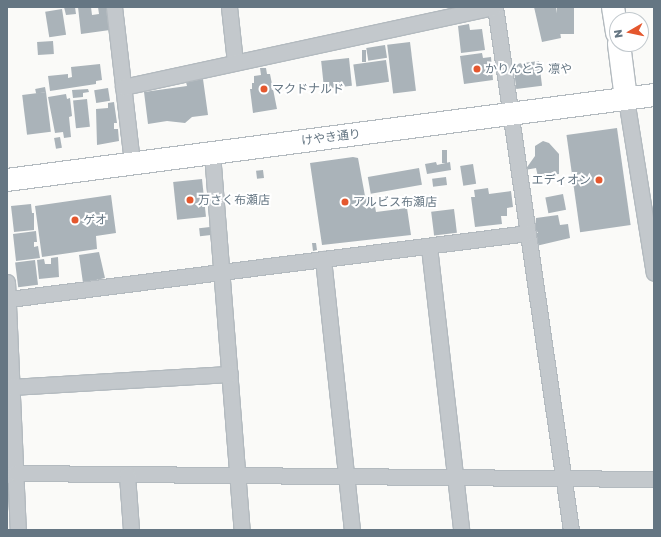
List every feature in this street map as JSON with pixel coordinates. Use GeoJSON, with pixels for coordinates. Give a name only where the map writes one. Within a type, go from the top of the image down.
{"type":"FeatureCollection","features":[{"type":"Feature","properties":{"kind":"street"},"geometry":{"type":"LineString","coordinates":[[114,7],[132,163]]}},
{"type":"Feature","properties":{"kind":"street"},"geometry":{"type":"LineString","coordinates":[[229,7],[235,62]]}},
{"type":"Feature","properties":{"kind":"street"},"geometry":{"type":"LineString","coordinates":[[123,87],[476,8],[495,7],[571,530]]}},
{"type":"Feature","properties":{"kind":"street"},"geometry":{"type":"LineString","coordinates":[[620,52],[626,98],[650,226],[654,273]]}},
{"type":"Feature","properties":{"kind":"street","name":"けやき通り"},"geometry":{"type":"LineString","coordinates":[[7,177],[212,153],[654,95]]}},
{"type":"Feature","properties":{"kind":"street"},"geometry":{"type":"LineString","coordinates":[[212,153],[242,530]]}},
{"type":"Feature","properties":{"kind":"street"},"geometry":{"type":"LineString","coordinates":[[9,300],[221,272],[429,247],[528,233]]}},
{"type":"Feature","properties":{"kind":"street"},"geometry":{"type":"LineString","coordinates":[[429,247],[461,530]]}},
{"type":"Feature","properties":{"kind":"street"},"geometry":{"type":"LineString","coordinates":[[323,260],[352,530]]}},
{"type":"Feature","properties":{"kind":"street"},"geometry":{"type":"LineString","coordinates":[[7,282],[9,300],[8,339],[11,474],[18,530]]}},
{"type":"Feature","properties":{"kind":"street"},"geometry":{"type":"LineString","coordinates":[[10,387],[230,374]]}},
{"type":"Feature","properties":{"kind":"street"},"geometry":{"type":"LineString","coordinates":[[11,474],[454,476],[654,480]]}},
{"type":"Feature","properties":{"kind":"street"},"geometry":{"type":"LineString","coordinates":[[127,475],[131,530]]}},
{"type":"Feature","properties":{"kind":"building"},"geometry":{"type":"Polygon","coordinates":[[[64,7],[75,7],[76,14],[66,15],[64,7]]]}},
{"type":"Feature","properties":{"kind":"building"},"geometry":{"type":"Polygon","coordinates":[[[78,7],[91,7],[92,15],[99,14],[98,7],[106,7],[110,30],[81,34],[78,7]]]}},
{"type":"Feature","properties":{"kind":"building"},"geometry":{"type":"Polygon","coordinates":[[[534,7],[556,7],[561,38],[542,42],[534,7]]]}},
{"type":"Feature","properties":{"kind":"building"},"geometry":{"type":"Polygon","coordinates":[[[557,7],[574,7],[574,34],[557,34],[557,7]]]}},
{"type":"Feature","properties":{"kind":"building"},"geometry":{"type":"Polygon","coordinates":[[[62,9],[66,35],[49,37],[45,12],[62,9]]]}},
{"type":"Feature","properties":{"kind":"building"},"geometry":{"type":"Polygon","coordinates":[[[469,24],[470,30],[482,29],[485,50],[461,53],[458,26],[469,24]]]}},
{"type":"Feature","properties":{"kind":"building"},"geometry":{"type":"Polygon","coordinates":[[[53,41],[54,54],[38,55],[37,42],[53,41]]]}},
{"type":"Feature","properties":{"kind":"building"},"geometry":{"type":"Polygon","coordinates":[[[410,42],[416,91],[393,93],[387,45],[410,42]]]}},
{"type":"Feature","properties":{"kind":"building"},"geometry":{"type":"Polygon","coordinates":[[[385,45],[387,58],[368,61],[366,48],[385,45]]]}},
{"type":"Feature","properties":{"kind":"building"},"geometry":{"type":"Polygon","coordinates":[[[362,50],[366,50],[366,62],[362,62],[362,50]]]}},
{"type":"Feature","properties":{"kind":"building","name":"かりんとう 凛や"},"geometry":{"type":"Polygon","coordinates":[[[482,53],[483,58],[491,57],[493,80],[464,84],[460,56],[482,53]]]}},
{"type":"Feature","properties":{"kind":"building"},"geometry":{"type":"Polygon","coordinates":[[[349,58],[352,86],[324,89],[321,61],[349,58]]]}},
{"type":"Feature","properties":{"kind":"building"},"geometry":{"type":"Polygon","coordinates":[[[386,60],[389,82],[356,86],[353,65],[386,60]]]}},
{"type":"Feature","properties":{"kind":"building"},"geometry":{"type":"Polygon","coordinates":[[[539,61],[542,86],[516,89],[513,64],[539,61]]]}},
{"type":"Feature","properties":{"kind":"building"},"geometry":{"type":"Polygon","coordinates":[[[100,64],[102,80],[96,81],[96,84],[50,91],[48,76],[68,74],[68,78],[72,77],[71,67],[100,64]]]}},
{"type":"Feature","properties":{"kind":"building","name":"マクドナルド"},"geometry":{"type":"Polygon","coordinates":[[[260,68],[266,68],[267,74],[270,74],[277,109],[253,113],[250,89],[252,89],[252,83],[254,83],[254,76],[261,75],[260,68]]]}},
{"type":"Feature","properties":{"kind":"building"},"geometry":{"type":"Polygon","coordinates":[[[203,79],[208,115],[192,117],[185,123],[167,121],[148,124],[144,92],[187,86],[186,82],[203,79]]]}},
{"type":"Feature","properties":{"kind":"building"},"geometry":{"type":"Polygon","coordinates":[[[45,87],[46,92],[36,94],[35,89],[45,87]]]}},
{"type":"Feature","properties":{"kind":"building"},"geometry":{"type":"Polygon","coordinates":[[[108,88],[110,101],[96,103],[94,90],[108,88]]]}},
{"type":"Feature","properties":{"kind":"building"},"geometry":{"type":"Polygon","coordinates":[[[88,89],[89,92],[83,93],[83,97],[73,98],[72,90],[88,89]]]}},
{"type":"Feature","properties":{"kind":"building"},"geometry":{"type":"Polygon","coordinates":[[[46,92],[51,132],[27,135],[22,95],[46,92]]]}},
{"type":"Feature","properties":{"kind":"building"},"geometry":{"type":"Polygon","coordinates":[[[66,94],[67,99],[70,98],[72,116],[69,117],[71,137],[64,138],[63,132],[55,133],[48,97],[66,94]]]}},
{"type":"Feature","properties":{"kind":"building"},"geometry":{"type":"Polygon","coordinates":[[[87,99],[90,127],[76,128],[73,100],[87,99]]]}},
{"type":"Feature","properties":{"kind":"building"},"geometry":{"type":"Polygon","coordinates":[[[114,102],[117,123],[114,123],[114,129],[118,129],[119,141],[97,145],[96,109],[108,108],[108,103],[114,102]]]}},
{"type":"Feature","properties":{"kind":"building","name":"エディオン"},"geometry":{"type":"Polygon","coordinates":[[[617,128],[631,225],[580,232],[566,135],[617,128]]]}},
{"type":"Feature","properties":{"kind":"building"},"geometry":{"type":"Polygon","coordinates":[[[60,137],[62,148],[56,149],[54,138],[60,137]]]}},
{"type":"Feature","properties":{"kind":"building"},"geometry":{"type":"Polygon","coordinates":[[[543,141],[549,143],[559,154],[559,174],[538,177],[536,168],[525,170],[535,156],[535,146],[543,141]]]}},
{"type":"Feature","properties":{"kind":"building"},"geometry":{"type":"Polygon","coordinates":[[[442,150],[447,150],[447,163],[442,163],[442,150]]]}},
{"type":"Feature","properties":{"kind":"building","name":"アルビス布瀬店"},"geometry":{"type":"Polygon","coordinates":[[[353,157],[358,158],[365,196],[373,195],[376,212],[407,208],[411,235],[322,245],[310,163],[353,157]]]}},
{"type":"Feature","properties":{"kind":"building"},"geometry":{"type":"Polygon","coordinates":[[[436,162],[437,165],[450,162],[451,170],[427,174],[425,164],[436,162]]]}},
{"type":"Feature","properties":{"kind":"building"},"geometry":{"type":"Polygon","coordinates":[[[473,164],[476,184],[463,186],[460,166],[473,164]]]}},
{"type":"Feature","properties":{"kind":"building"},"geometry":{"type":"Polygon","coordinates":[[[419,168],[422,185],[371,194],[368,177],[419,168]]]}},
{"type":"Feature","properties":{"kind":"building"},"geometry":{"type":"Polygon","coordinates":[[[263,170],[264,178],[257,179],[256,171],[263,170]]]}},
{"type":"Feature","properties":{"kind":"building"},"geometry":{"type":"Polygon","coordinates":[[[446,177],[447,185],[433,187],[432,179],[446,177]]]}},
{"type":"Feature","properties":{"kind":"building","name":"万さく布瀬店"},"geometry":{"type":"Polygon","coordinates":[[[202,179],[206,217],[177,220],[173,182],[202,179]]]}},
{"type":"Feature","properties":{"kind":"building"},"geometry":{"type":"Polygon","coordinates":[[[488,188],[489,194],[511,191],[513,207],[507,208],[507,216],[501,216],[502,224],[475,227],[471,197],[475,197],[474,190],[488,188]]]}},
{"type":"Feature","properties":{"kind":"building"},"geometry":{"type":"Polygon","coordinates":[[[563,194],[566,210],[548,213],[545,197],[563,194]]]}},
{"type":"Feature","properties":{"kind":"building","name":"ゲオ"},"geometry":{"type":"Polygon","coordinates":[[[111,195],[116,233],[96,236],[97,249],[42,257],[35,206],[111,195]]]}},
{"type":"Feature","properties":{"kind":"building"},"geometry":{"type":"Polygon","coordinates":[[[31,204],[32,213],[34,213],[34,230],[14,232],[11,206],[31,204]]]}},
{"type":"Feature","properties":{"kind":"building"},"geometry":{"type":"Polygon","coordinates":[[[454,209],[457,233],[434,236],[431,212],[454,209]]]}},
{"type":"Feature","properties":{"kind":"building"},"geometry":{"type":"Polygon","coordinates":[[[558,215],[560,225],[568,224],[570,238],[536,246],[534,233],[538,233],[535,228],[536,218],[558,215]]]}},
{"type":"Feature","properties":{"kind":"building"},"geometry":{"type":"Polygon","coordinates":[[[210,227],[211,235],[200,236],[199,228],[210,227]]]}},
{"type":"Feature","properties":{"kind":"building"},"geometry":{"type":"Polygon","coordinates":[[[36,231],[37,242],[34,242],[34,247],[38,246],[40,258],[16,261],[13,234],[36,231]]]}},
{"type":"Feature","properties":{"kind":"building"},"geometry":{"type":"Polygon","coordinates":[[[312,243],[316,243],[317,250],[313,251],[312,243]]]}},
{"type":"Feature","properties":{"kind":"building"},"geometry":{"type":"Polygon","coordinates":[[[99,252],[105,278],[83,283],[79,255],[99,252]]]}},
{"type":"Feature","properties":{"kind":"building"},"geometry":{"type":"Polygon","coordinates":[[[58,257],[59,277],[39,279],[37,260],[44,259],[45,264],[51,264],[51,258],[58,257]]]}},
{"type":"Feature","properties":{"kind":"building"},"geometry":{"type":"Polygon","coordinates":[[[35,260],[38,285],[18,287],[15,262],[35,260]]]}},
{"type":"Feature","properties":{"kind":"place","name":"かりんとう 凛や"},"geometry":{"type":"Point","coordinates":[477,69]}},
{"type":"Feature","properties":{"kind":"place","name":"マクドナルド"},"geometry":{"type":"Point","coordinates":[264,89]}},
{"type":"Feature","properties":{"kind":"place","name":"エディオン"},"geometry":{"type":"Point","coordinates":[599,180]}},
{"type":"Feature","properties":{"kind":"place","name":"万さく布瀬店"},"geometry":{"type":"Point","coordinates":[190,200]}},
{"type":"Feature","properties":{"kind":"place","name":"アルビス布瀬店"},"geometry":{"type":"Point","coordinates":[345,202]}},
{"type":"Feature","properties":{"kind":"place","name":"ゲオ"},"geometry":{"type":"Point","coordinates":[75,220]}}]}
